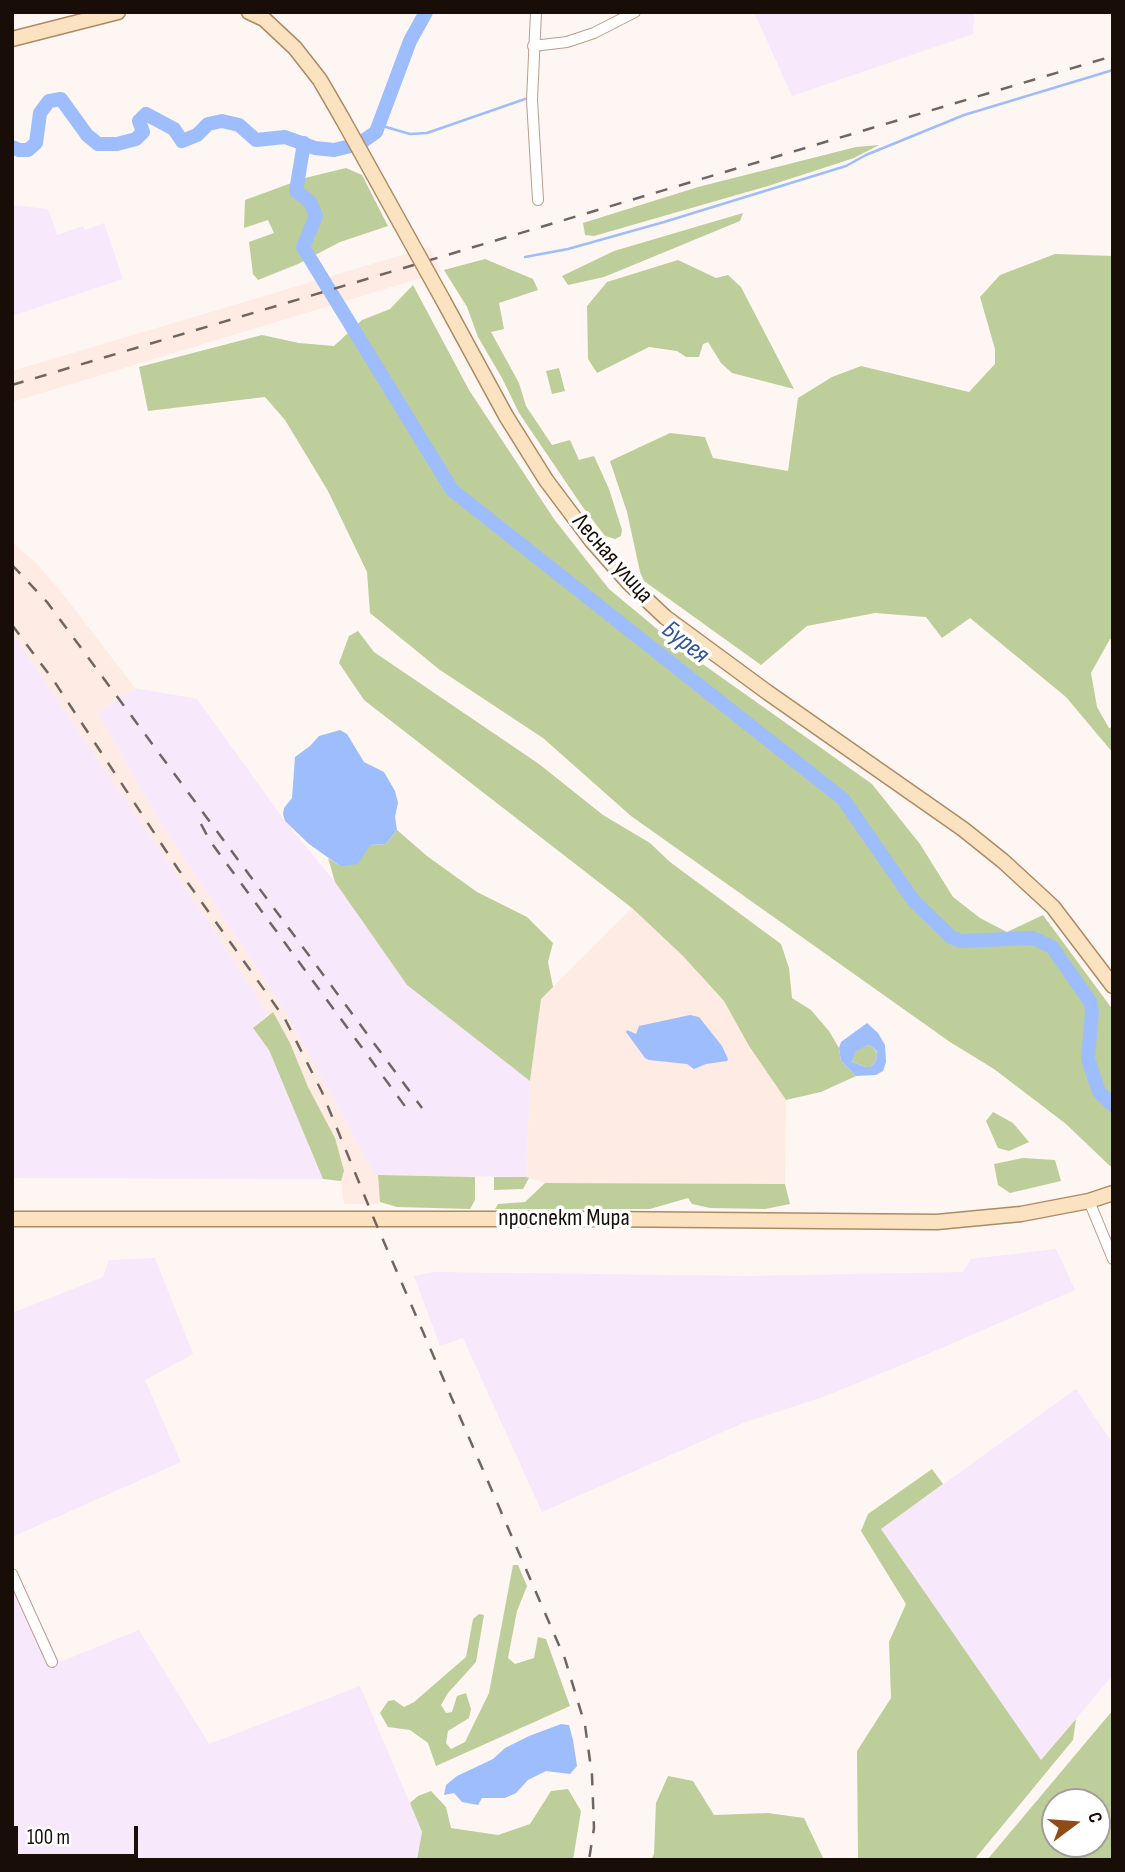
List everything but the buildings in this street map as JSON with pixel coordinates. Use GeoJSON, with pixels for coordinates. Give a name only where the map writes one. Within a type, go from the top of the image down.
{"type":"FeatureCollection","features":[{"type":"Feature","properties":{"kind":"main road"},"geometry":{"type":"LineString","coordinates":[[12,39],[118,12]]}},
{"type":"Feature","properties":{"kind":"main road","name":"Лесная улица"},"geometry":{"type":"LineString","coordinates":[[249,12],[264,19],[295,48],[320,80],[506,416],[546,480],[591,540],[629,583],[664,617],[963,829],[1003,861],[1053,907],[1113,986]]}},
{"type":"Feature","properties":{"kind":"main road","name":"проспект Мира"},"geometry":{"type":"LineString","coordinates":[[12,1219],[937,1222],[1021,1214],[1089,1201],[1113,1193]]}},
{"type":"Feature","properties":{"kind":"street"},"geometry":{"type":"LineString","coordinates":[[536,12],[533,107],[538,200]]}},
{"type":"Feature","properties":{"kind":"street"},"geometry":{"type":"LineString","coordinates":[[533,46],[576,39],[635,12]]}},
{"type":"Feature","properties":{"kind":"street"},"geometry":{"type":"LineString","coordinates":[[1089,1201],[1113,1259]]}},
{"type":"Feature","properties":{"kind":"street"},"geometry":{"type":"LineString","coordinates":[[12,1574],[52,1662]]}},
{"type":"Feature","properties":{"kind":"shaded area"},"geometry":{"type":"Polygon","coordinates":[[[754,12],[974,12],[973,34],[792,96],[754,12]]]}},
{"type":"Feature","properties":{"kind":"shaded area"},"geometry":{"type":"Polygon","coordinates":[[[12,205],[48,209],[57,235],[83,226],[85,230],[104,223],[123,279],[12,316],[12,205]]]}},
{"type":"Feature","properties":{"kind":"shaded area"},"geometry":{"type":"Polygon","coordinates":[[[429,247],[441,272],[12,402],[12,371],[429,247]]]}},
{"type":"Feature","properties":{"kind":"shaded area"},"geometry":{"type":"Polygon","coordinates":[[[12,542],[36,563],[63,594],[135,688],[98,713],[158,819],[283,1008],[375,1175],[378,1175],[380,1204],[344,1204],[341,1181],[323,1179],[268,1014],[12,633],[12,542]]]}},
{"type":"Feature","properties":{"kind":"shaded area"},"geometry":{"type":"Polygon","coordinates":[[[12,633],[268,1014],[253,1029],[269,1049],[323,1179],[12,1178],[12,633]]]}},
{"type":"Feature","properties":{"kind":"shaded area"},"geometry":{"type":"Polygon","coordinates":[[[135,688],[197,699],[285,821],[335,882],[407,985],[530,1081],[526,1177],[375,1175],[283,1008],[158,819],[98,713],[135,688]]]}},
{"type":"Feature","properties":{"kind":"shaded area"},"geometry":{"type":"Polygon","coordinates":[[[632,908],[683,956],[724,1001],[749,1046],[786,1100],[785,1184],[545,1183],[526,1177],[530,1081],[541,999],[632,908]]]}},
{"type":"Feature","properties":{"kind":"shaded area"},"geometry":{"type":"Polygon","coordinates":[[[1056,1249],[1075,1290],[823,1397],[743,1423],[542,1512],[463,1338],[440,1346],[414,1276],[434,1272],[748,1276],[963,1272],[971,1259],[1056,1249]]]}},
{"type":"Feature","properties":{"kind":"shaded area"},"geometry":{"type":"Polygon","coordinates":[[[155,1258],[193,1354],[145,1380],[181,1462],[12,1537],[12,1313],[103,1277],[109,1260],[155,1258]]]}},
{"type":"Feature","properties":{"kind":"shaded area"},"geometry":{"type":"Polygon","coordinates":[[[1076,1389],[1113,1444],[1113,1675],[1041,1760],[881,1529],[1076,1389]]]}},
{"type":"Feature","properties":{"kind":"shaded area"},"geometry":{"type":"Polygon","coordinates":[[[12,1568],[60,1662],[139,1630],[209,1744],[360,1686],[422,1832],[417,1860],[12,1860],[12,1568]]]}},
{"type":"Feature","properties":{"kind":"green space"},"geometry":{"type":"Polygon","coordinates":[[[879,145],[854,158],[768,186],[594,236],[585,235],[583,223],[698,187],[856,147],[879,145]]]}},
{"type":"Feature","properties":{"kind":"green space"},"geometry":{"type":"Polygon","coordinates":[[[346,168],[362,175],[388,226],[340,242],[298,264],[258,280],[253,274],[249,242],[274,233],[268,220],[244,228],[245,200],[305,178],[346,168]]]}},
{"type":"Feature","properties":{"kind":"green space"},"geometry":{"type":"Polygon","coordinates":[[[743,213],[740,221],[604,277],[568,285],[562,276],[614,251],[743,213]]]}},
{"type":"Feature","properties":{"kind":"green space"},"geometry":{"type":"Polygon","coordinates":[[[1055,254],[1113,256],[1113,640],[1110,639],[1091,673],[1097,707],[1109,728],[1113,727],[1113,753],[1066,697],[970,618],[942,638],[926,617],[875,613],[807,626],[761,665],[644,581],[627,512],[610,461],[670,433],[705,437],[713,458],[788,471],[798,398],[832,377],[861,366],[969,392],[995,364],[995,349],[980,297],[1000,275],[1055,254]]]}},
{"type":"Feature","properties":{"kind":"green space"},"geometry":{"type":"Polygon","coordinates":[[[485,259],[533,279],[538,290],[499,303],[504,329],[491,332],[519,383],[526,406],[552,445],[570,440],[579,460],[594,456],[609,489],[622,530],[621,536],[615,539],[605,536],[582,506],[519,413],[478,337],[467,307],[444,270],[485,259]]]}},
{"type":"Feature","properties":{"kind":"green space"},"geometry":{"type":"Polygon","coordinates":[[[678,260],[716,278],[728,275],[741,287],[794,389],[732,373],[721,363],[708,342],[703,344],[699,357],[686,357],[677,351],[649,347],[597,373],[588,359],[587,306],[607,282],[678,260]]]}},
{"type":"Feature","properties":{"kind":"green space"},"geometry":{"type":"Polygon","coordinates":[[[413,285],[469,390],[554,519],[609,589],[680,648],[872,784],[920,844],[953,897],[980,918],[1007,932],[1043,915],[1113,1010],[1113,1166],[1066,1124],[994,1069],[950,1042],[631,816],[543,738],[440,670],[370,613],[367,572],[328,491],[285,420],[265,397],[148,411],[139,367],[262,335],[299,343],[334,346],[362,320],[390,309],[413,285]]]}},
{"type":"Feature","properties":{"kind":"green space"},"geometry":{"type":"Polygon","coordinates":[[[559,368],[565,391],[552,394],[546,371],[559,368]]]}},
{"type":"Feature","properties":{"kind":"green space"},"geometry":{"type":"Polygon","coordinates":[[[358,631],[374,652],[539,764],[603,815],[650,843],[670,862],[781,944],[789,968],[792,998],[811,1010],[829,1031],[839,1048],[841,1061],[856,1076],[821,1092],[786,1100],[749,1046],[724,1001],[683,956],[632,908],[364,700],[339,663],[349,636],[358,631]]]}},
{"type":"Feature","properties":{"kind":"green space"},"geometry":{"type":"Polygon","coordinates":[[[397,830],[427,856],[477,892],[527,917],[553,943],[548,962],[553,987],[541,999],[530,1081],[407,985],[335,882],[328,858],[340,866],[370,845],[386,844],[397,830]]]}},
{"type":"Feature","properties":{"kind":"green space"},"geometry":{"type":"Polygon","coordinates":[[[273,1012],[335,1138],[344,1171],[341,1181],[323,1179],[269,1050],[253,1028],[273,1012]]]}},
{"type":"Feature","properties":{"kind":"green space"},"geometry":{"type":"Polygon","coordinates":[[[868,1045],[877,1053],[876,1061],[870,1067],[852,1062],[856,1050],[868,1045]]]}},
{"type":"Feature","properties":{"kind":"green space"},"geometry":{"type":"Polygon","coordinates":[[[993,1112],[1013,1123],[1029,1142],[1009,1151],[998,1148],[986,1121],[993,1112]]]}},
{"type":"Feature","properties":{"kind":"green space"},"geometry":{"type":"Polygon","coordinates":[[[1023,1158],[1055,1160],[1061,1181],[1010,1193],[998,1185],[994,1164],[1023,1158]]]}},
{"type":"Feature","properties":{"kind":"green space"},"geometry":{"type":"Polygon","coordinates":[[[378,1175],[475,1177],[475,1200],[470,1209],[397,1207],[380,1202],[378,1175]]]}},
{"type":"Feature","properties":{"kind":"green space"},"geometry":{"type":"Polygon","coordinates":[[[494,1177],[529,1178],[523,1189],[494,1190],[494,1177]]]}},
{"type":"Feature","properties":{"kind":"green space"},"geometry":{"type":"Polygon","coordinates":[[[545,1183],[785,1184],[790,1204],[765,1209],[710,1208],[692,1204],[688,1198],[650,1209],[495,1209],[498,1204],[525,1202],[545,1183]]]}},
{"type":"Feature","properties":{"kind":"green space"},"geometry":{"type":"Polygon","coordinates":[[[932,1469],[943,1484],[881,1529],[1041,1760],[1076,1719],[1073,1740],[974,1860],[858,1860],[857,1751],[891,1698],[889,1642],[906,1604],[861,1531],[868,1514],[932,1469]]]}},
{"type":"Feature","properties":{"kind":"green space"},"geometry":{"type":"Polygon","coordinates":[[[513,1565],[518,1565],[527,1586],[517,1611],[508,1658],[515,1664],[534,1658],[538,1637],[546,1639],[570,1706],[436,1766],[428,1743],[410,1730],[388,1727],[380,1713],[388,1701],[394,1700],[404,1707],[414,1702],[466,1657],[473,1619],[479,1614],[484,1615],[476,1662],[448,1693],[441,1705],[446,1713],[452,1712],[457,1696],[466,1693],[471,1709],[469,1718],[448,1731],[446,1743],[451,1749],[465,1742],[489,1693],[513,1565]]]}},
{"type":"Feature","properties":{"kind":"green space"},"geometry":{"type":"Polygon","coordinates":[[[1113,1710],[1113,1860],[987,1860],[1041,1796],[1041,1858],[1111,1858],[1111,1788],[1047,1788],[1113,1710]]]}},
{"type":"Feature","properties":{"kind":"green space"},"geometry":{"type":"Polygon","coordinates":[[[668,1776],[693,1781],[714,1815],[768,1813],[804,1818],[824,1860],[651,1860],[654,1854],[656,1803],[668,1776]]]}},
{"type":"Feature","properties":{"kind":"green space"},"geometry":{"type":"Polygon","coordinates":[[[568,1789],[581,1811],[573,1860],[417,1860],[422,1832],[410,1803],[418,1796],[431,1791],[446,1807],[451,1828],[498,1835],[530,1824],[551,1791],[568,1789]]]}},
{"type":"Feature","properties":{"kind":"water"},"geometry":{"type":"Polygon","coordinates":[[[340,730],[347,734],[364,762],[384,772],[395,791],[398,803],[395,817],[397,830],[386,844],[370,845],[358,864],[340,866],[309,844],[285,821],[283,814],[292,798],[295,757],[319,736],[340,730]]]}},
{"type":"Feature","properties":{"kind":"water"},"geometry":{"type":"Polygon","coordinates":[[[690,1015],[699,1017],[722,1046],[727,1061],[694,1069],[687,1064],[649,1060],[626,1032],[627,1030],[636,1034],[639,1026],[690,1015]]]}},
{"type":"Feature","properties":{"kind":"water"},"geometry":{"type":"Polygon","coordinates":[[[867,1023],[878,1033],[885,1045],[886,1062],[883,1071],[876,1075],[856,1076],[841,1061],[841,1042],[867,1023]],[[868,1045],[856,1051],[852,1062],[870,1067],[876,1061],[877,1052],[868,1045]]]}},
{"type":"Feature","properties":{"kind":"water"},"geometry":{"type":"Polygon","coordinates":[[[561,1724],[569,1725],[573,1740],[577,1766],[570,1774],[546,1771],[528,1780],[516,1793],[505,1798],[482,1798],[478,1805],[462,1802],[454,1793],[444,1795],[446,1785],[457,1776],[493,1759],[505,1748],[529,1736],[561,1724]]]}},
{"type":"Feature","properties":{"kind":"waterway"},"geometry":{"type":"LineString","coordinates":[[12,147],[28,150],[36,143],[40,113],[49,101],[61,99],[87,135],[98,144],[117,144],[136,139],[143,132],[139,121],[146,114],[174,129],[182,141],[197,135],[208,124],[222,121],[239,125],[256,140],[285,137],[315,148],[334,150],[359,144],[376,132],[410,41],[426,12]]}},
{"type":"Feature","properties":{"kind":"waterway"},"geometry":{"type":"LineString","coordinates":[[525,257],[568,249],[664,222],[846,166],[866,155],[964,115],[1113,70]]}},
{"type":"Feature","properties":{"kind":"waterway"},"geometry":{"type":"LineString","coordinates":[[379,125],[410,134],[427,133],[525,99]]}},
{"type":"Feature","properties":{"kind":"waterway","name":"Бурея"},"geometry":{"type":"LineString","coordinates":[[304,143],[296,191],[310,202],[316,216],[303,247],[452,490],[843,799],[913,900],[951,937],[961,941],[1033,938],[1052,947],[1091,1003],[1088,1059],[1099,1092],[1113,1105]]}},
{"type":"Feature","properties":{"kind":"railway"},"geometry":{"type":"LineString","coordinates":[[12,385],[1113,56]]}},
{"type":"Feature","properties":{"kind":"railway"},"geometry":{"type":"LineString","coordinates":[[12,565],[47,602],[422,1108]]}},
{"type":"Feature","properties":{"kind":"railway"},"geometry":{"type":"LineString","coordinates":[[12,625],[54,681],[178,869],[285,1019],[322,1092],[374,1219],[565,1659],[585,1725],[592,1775],[594,1828],[589,1860]]}},
{"type":"Feature","properties":{"kind":"railway"},"geometry":{"type":"LineString","coordinates":[[201,824],[210,841],[410,1113]]}}]}
